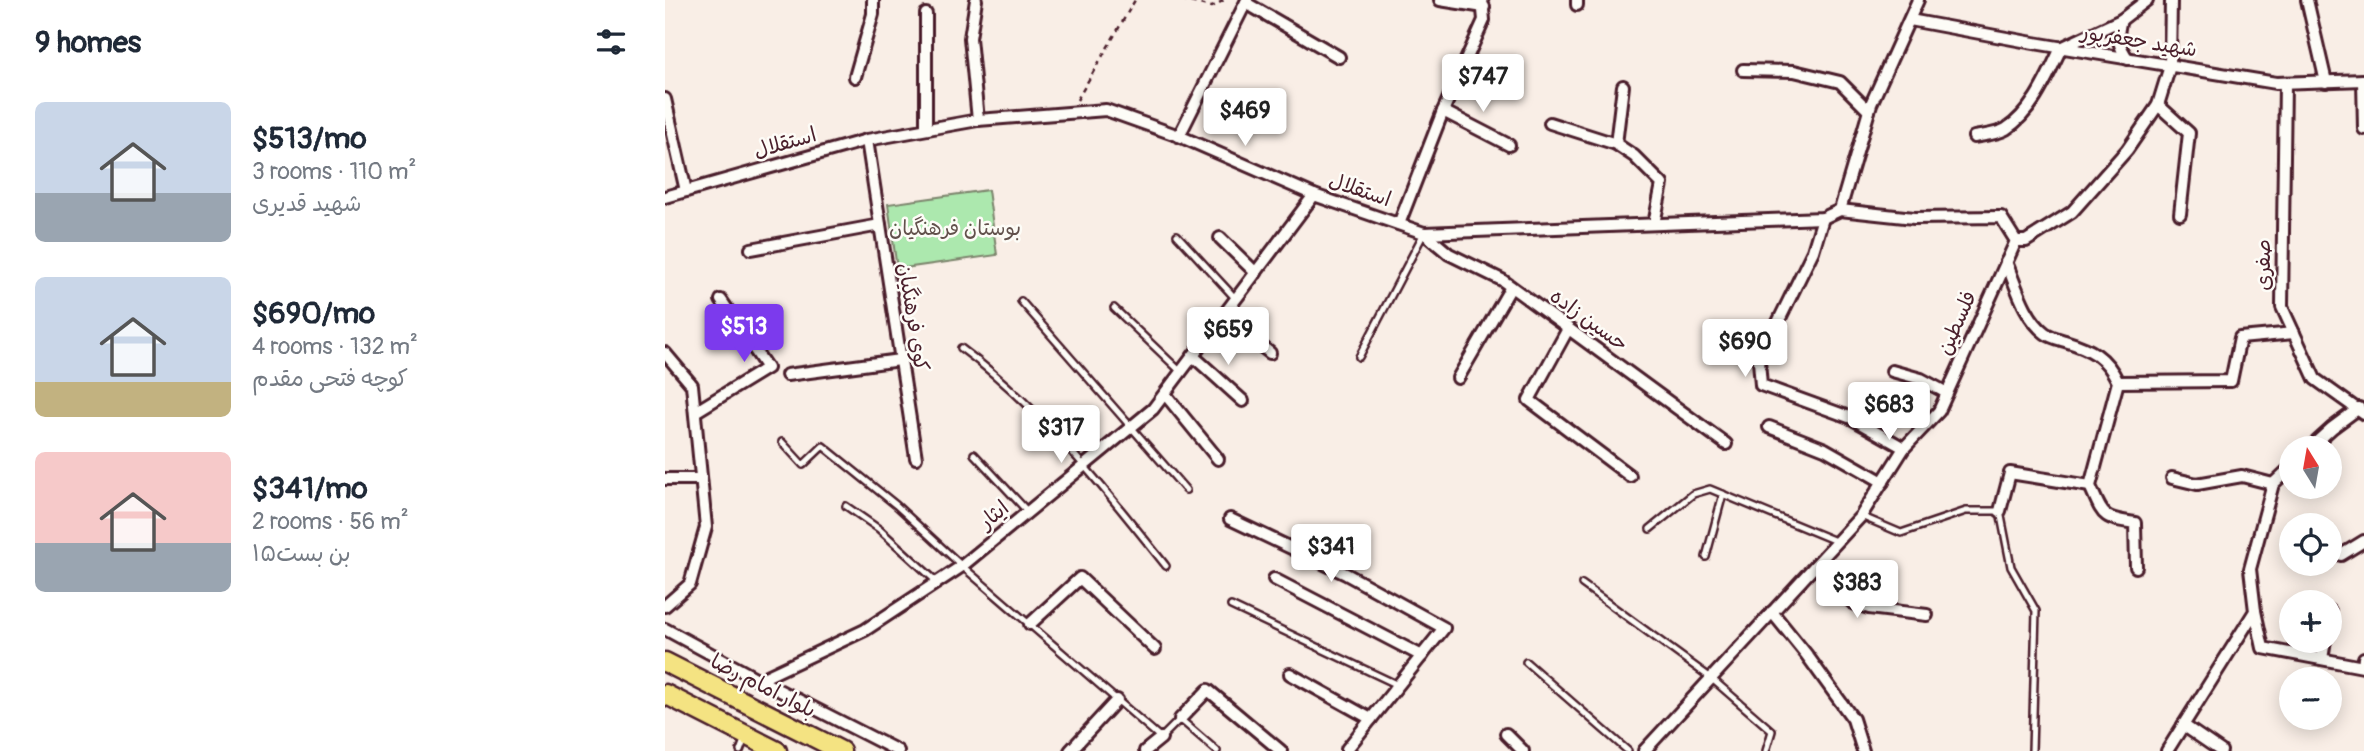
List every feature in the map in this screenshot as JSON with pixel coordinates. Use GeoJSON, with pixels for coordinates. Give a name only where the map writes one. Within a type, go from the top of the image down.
{"type":"FeatureCollection","features":[{"type":"Feature","properties":{"kind":"highway","name":"بلوار امام رضا"},"geometry":{"type":"LineString","coordinates":[[665,662],[841,751]]}},
{"type":"Feature","properties":{"kind":"highway"},"geometry":{"type":"LineString","coordinates":[[665,694],[743,743],[778,751]]}},
{"type":"Feature","properties":{"kind":"street"},"geometry":{"type":"LineString","coordinates":[[855,77],[873,14],[873,0]]}},
{"type":"Feature","properties":{"kind":"street"},"geometry":{"type":"LineString","coordinates":[[976,0],[970,38],[978,120]]}},
{"type":"Feature","properties":{"kind":"street"},"geometry":{"type":"LineString","coordinates":[[1399,224],[1443,111],[1484,20],[1483,4],[1440,0]]}},
{"type":"Feature","properties":{"kind":"street"},"geometry":{"type":"LineString","coordinates":[[1975,137],[2005,130],[2027,109],[2044,85],[2061,48],[2121,20],[2147,0]]}},
{"type":"Feature","properties":{"kind":"street"},"geometry":{"type":"LineString","coordinates":[[1915,1],[1910,20],[1869,111],[1840,210],[1914,218],[2001,217],[2016,241],[2026,242],[2072,212],[2127,150],[2158,104],[2170,66],[2171,0]]}},
{"type":"Feature","properties":{"kind":"street"},"geometry":{"type":"LineString","coordinates":[[2307,0],[2326,82]]}},
{"type":"Feature","properties":{"kind":"street"},"geometry":{"type":"LineString","coordinates":[[1179,136],[1247,1],[1339,57]]}},
{"type":"Feature","properties":{"kind":"street"},"geometry":{"type":"LineString","coordinates":[[926,14],[926,129]]}},
{"type":"Feature","properties":{"kind":"street","name":"شهید جعفرپور"},"geometry":{"type":"LineString","coordinates":[[1910,20],[2061,48],[2285,83],[2363,80]]}},
{"type":"Feature","properties":{"kind":"street"},"geometry":{"type":"LineString","coordinates":[[2121,20],[2118,41],[2128,59]]}},
{"type":"Feature","properties":{"kind":"street"},"geometry":{"type":"LineString","coordinates":[[1743,69],[1794,71],[1840,82],[1869,111]]}},
{"type":"Feature","properties":{"kind":"street"},"geometry":{"type":"LineString","coordinates":[[2363,80],[2364,129]]}},
{"type":"Feature","properties":{"kind":"street","name":"صفری"},"geometry":{"type":"LineString","coordinates":[[2285,83],[2282,307],[2315,379],[2361,411]]}},
{"type":"Feature","properties":{"kind":"street"},"geometry":{"type":"LineString","coordinates":[[1616,144],[1623,86]]}},
{"type":"Feature","properties":{"kind":"street"},"geometry":{"type":"LineString","coordinates":[[665,99],[686,191]]}},
{"type":"Feature","properties":{"kind":"street"},"geometry":{"type":"LineString","coordinates":[[2158,104],[2189,132],[2180,214]]}},
{"type":"Feature","properties":{"kind":"street","name":"استقلال"},"geometry":{"type":"LineString","coordinates":[[665,197],[867,140],[978,120],[1106,110],[1179,136],[1314,195],[1424,233],[1823,218],[1840,210]]}},
{"type":"Feature","properties":{"kind":"street"},"geometry":{"type":"LineString","coordinates":[[1443,111],[1509,145]]}},
{"type":"Feature","properties":{"kind":"street"},"geometry":{"type":"LineString","coordinates":[[1550,123],[1616,144],[1634,156],[1661,184],[1654,224]]}},
{"type":"Feature","properties":{"kind":"street","name":"کوی فرهنگیان"},"geometry":{"type":"LineString","coordinates":[[867,140],[916,458]]}},
{"type":"Feature","properties":{"kind":"street","name":"ایثار"},"geometry":{"type":"LineString","coordinates":[[759,680],[865,630],[962,566],[1153,410],[1314,195]]}},
{"type":"Feature","properties":{"kind":"street"},"geometry":{"type":"LineString","coordinates":[[1823,218],[1813,251],[1759,361],[1761,385],[1849,417],[1904,448]]}},
{"type":"Feature","properties":{"kind":"street"},"geometry":{"type":"LineString","coordinates":[[751,249],[880,225]]}},
{"type":"Feature","properties":{"kind":"street","name":"حسین زاده"},"geometry":{"type":"LineString","coordinates":[[1424,233],[1449,254],[1502,280],[1726,444]]}},
{"type":"Feature","properties":{"kind":"street"},"geometry":{"type":"LineString","coordinates":[[1220,238],[1256,273]]}},
{"type":"Feature","properties":{"kind":"street","name":"فلسطین"},"geometry":{"type":"LineString","coordinates":[[1644,751],[1861,516],[1904,448],[1939,411],[2016,241]]}},
{"type":"Feature","properties":{"kind":"street"},"geometry":{"type":"LineString","coordinates":[[2006,262],[2033,323],[2047,335],[2097,354],[2111,368],[2118,382],[2090,486],[2104,515],[2112,520],[2135,523],[2136,567]]}},
{"type":"Feature","properties":{"kind":"street"},"geometry":{"type":"LineString","coordinates":[[1458,378],[1511,287]]}},
{"type":"Feature","properties":{"kind":"street"},"geometry":{"type":"LineString","coordinates":[[695,412],[767,368],[721,300]]}},
{"type":"Feature","properties":{"kind":"street"},"geometry":{"type":"LineString","coordinates":[[1224,316],[1270,353]]}},
{"type":"Feature","properties":{"kind":"street"},"geometry":{"type":"LineString","coordinates":[[1568,328],[1529,400],[1630,476]]}},
{"type":"Feature","properties":{"kind":"street"},"geometry":{"type":"LineString","coordinates":[[2118,382],[2231,381],[2240,338],[2294,333]]}},
{"type":"Feature","properties":{"kind":"street"},"geometry":{"type":"LineString","coordinates":[[665,353],[692,386],[706,527],[690,584],[665,607]]}},
{"type":"Feature","properties":{"kind":"street"},"geometry":{"type":"LineString","coordinates":[[1193,356],[1243,401]]}},
{"type":"Feature","properties":{"kind":"street"},"geometry":{"type":"LineString","coordinates":[[787,375],[899,360]]}},
{"type":"Feature","properties":{"kind":"street"},"geometry":{"type":"LineString","coordinates":[[1892,371],[1921,379],[1947,393]]}},
{"type":"Feature","properties":{"kind":"street"},"geometry":{"type":"LineString","coordinates":[[1165,394],[1218,459]]}},
{"type":"Feature","properties":{"kind":"street"},"geometry":{"type":"LineString","coordinates":[[2323,436],[2361,411]]}},
{"type":"Feature","properties":{"kind":"street"},"geometry":{"type":"LineString","coordinates":[[1769,427],[1825,449],[1883,482]]}},
{"type":"Feature","properties":{"kind":"street"},"geometry":{"type":"LineString","coordinates":[[2000,511],[2010,473],[2090,486]]}},
{"type":"Feature","properties":{"kind":"street"},"geometry":{"type":"LineString","coordinates":[[2172,478],[2197,484],[2242,476],[2273,484]]}},
{"type":"Feature","properties":{"kind":"street"},"geometry":{"type":"LineString","coordinates":[[2279,478],[2273,484],[2250,569],[2263,648],[2363,667],[2364,658]]}},
{"type":"Feature","properties":{"kind":"street"},"geometry":{"type":"LineString","coordinates":[[665,480],[701,479]]}},
{"type":"Feature","properties":{"kind":"street"},"geometry":{"type":"LineString","coordinates":[[1230,519],[1346,574],[1444,628],[1347,750]]}},
{"type":"Feature","properties":{"kind":"street"},"geometry":{"type":"LineString","coordinates":[[2342,554],[2364,541]]}},
{"type":"Feature","properties":{"kind":"street"},"geometry":{"type":"LineString","coordinates":[[1815,566],[1853,603],[1869,608],[1927,615]]}},
{"type":"Feature","properties":{"kind":"street"},"geometry":{"type":"LineString","coordinates":[[1030,624],[1080,578],[1156,649]]}},
{"type":"Feature","properties":{"kind":"street"},"geometry":{"type":"LineString","coordinates":[[1274,579],[1422,656]]}},
{"type":"Feature","properties":{"kind":"street"},"geometry":{"type":"LineString","coordinates":[[1772,611],[1853,719],[1863,751]]}},
{"type":"Feature","properties":{"kind":"street"},"geometry":{"type":"LineString","coordinates":[[2167,751],[2255,611]]}},
{"type":"Feature","properties":{"kind":"street"},"geometry":{"type":"LineString","coordinates":[[665,629],[898,751]]}},
{"type":"Feature","properties":{"kind":"street"},"geometry":{"type":"LineString","coordinates":[[2322,659],[2323,653]]}},
{"type":"Feature","properties":{"kind":"street"},"geometry":{"type":"LineString","coordinates":[[1290,674],[1371,719]]}},
{"type":"Feature","properties":{"kind":"street"},"geometry":{"type":"LineString","coordinates":[[1181,719],[1208,690],[1281,751]]}},
{"type":"Feature","properties":{"kind":"street"},"geometry":{"type":"LineString","coordinates":[[1070,751],[1117,700]]}},
{"type":"Feature","properties":{"kind":"street"},"geometry":{"type":"LineString","coordinates":[[2183,725],[2221,751]]}},
{"type":"Feature","properties":{"kind":"street"},"geometry":{"type":"LineString","coordinates":[[1506,734],[1523,751]]}},
{"type":"Feature","properties":{"kind":"street"},"geometry":{"type":"LineString","coordinates":[[1145,751],[1161,738]]}},
{"type":"Feature","properties":{"kind":"lane"},"geometry":{"type":"LineString","coordinates":[[1359,357],[1424,233]]}},
{"type":"Feature","properties":{"kind":"lane"},"geometry":{"type":"LineString","coordinates":[[1177,235],[1236,299]]}},
{"type":"Feature","properties":{"kind":"lane"},"geometry":{"type":"LineString","coordinates":[[1021,301],[1186,490]]}},
{"type":"Feature","properties":{"kind":"lane"},"geometry":{"type":"LineString","coordinates":[[1114,308],[1181,372]]}},
{"type":"Feature","properties":{"kind":"lane"},"geometry":{"type":"LineString","coordinates":[[961,348],[982,363],[1086,465],[1166,566]]}},
{"type":"Feature","properties":{"kind":"lane"},"geometry":{"type":"LineString","coordinates":[[782,442],[803,465],[823,446],[896,505],[962,566],[1161,738],[1181,719],[1217,751]]}},
{"type":"Feature","properties":{"kind":"lane"},"geometry":{"type":"LineString","coordinates":[[974,454],[1028,512]]}},
{"type":"Feature","properties":{"kind":"lane"},"geometry":{"type":"LineString","coordinates":[[1650,528],[1693,494],[1710,489],[1838,542]]}},
{"type":"Feature","properties":{"kind":"lane"},"geometry":{"type":"LineString","coordinates":[[1706,557],[1723,494]]}},
{"type":"Feature","properties":{"kind":"lane"},"geometry":{"type":"LineString","coordinates":[[846,506],[879,529],[937,582]]}},
{"type":"Feature","properties":{"kind":"lane"},"geometry":{"type":"LineString","coordinates":[[1861,516],[1901,533],[1966,510],[2000,511],[2011,567],[2036,611],[2032,751]]}},
{"type":"Feature","properties":{"kind":"lane"},"geometry":{"type":"LineString","coordinates":[[1582,584],[1711,677],[1772,731],[1766,751]]}},
{"type":"Feature","properties":{"kind":"lane"},"geometry":{"type":"LineString","coordinates":[[1231,606],[1398,685]]}},
{"type":"Feature","properties":{"kind":"lane"},"geometry":{"type":"LineString","coordinates":[[1526,662],[1628,751]]}},
{"type":"Feature","properties":{"kind":"path"},"geometry":{"type":"LineString","coordinates":[[1070,113],[1135,0]]}},
{"type":"Feature","properties":{"kind":"path"},"geometry":{"type":"LineString","coordinates":[[1181,0],[1212,7],[1224,0]]}},
{"type":"Feature","properties":{"kind":"green space","name":"بوستان فرهنگیان"},"geometry":{"type":"Polygon","coordinates":[[[988,190],[997,255],[897,269],[888,204],[988,190]]]}}]}
